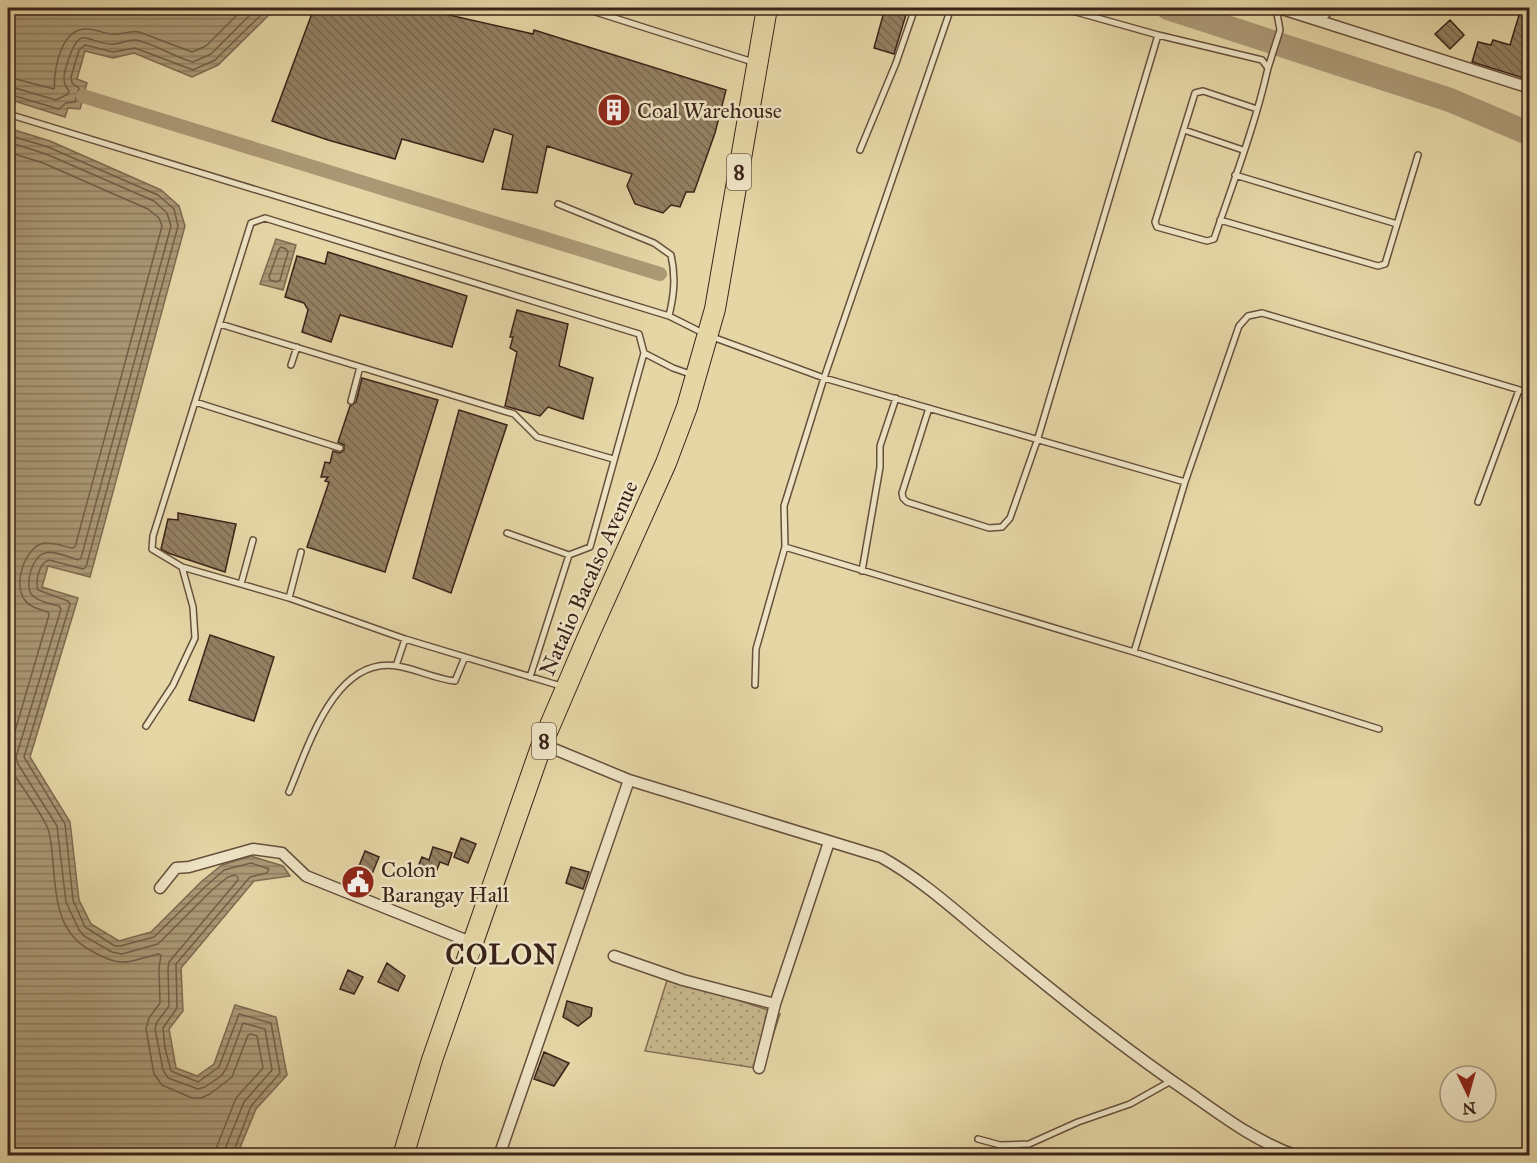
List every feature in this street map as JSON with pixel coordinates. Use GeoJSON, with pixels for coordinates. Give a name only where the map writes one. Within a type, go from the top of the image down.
{"type":"FeatureCollection","features":[{"type":"Feature","properties":{"kind":"highway","name":"Natalio Bacalso Avenue"},"geometry":{"type":"LineString","coordinates":[[403,1155],[432,1060],[542,744],[666,463],[687,407],[714,309],[767,8]]}},
{"type":"Feature","properties":{"kind":"street"},"geometry":{"type":"LineString","coordinates":[[1278,8],[1530,88]]}},
{"type":"Feature","properties":{"kind":"street"},"geometry":{"type":"LineString","coordinates":[[1318,20],[1330,8]]}},
{"type":"Feature","properties":{"kind":"street"},"geometry":{"type":"LineString","coordinates":[[542,744],[629,780],[881,856],[900,867],[952,906],[1002,949],[1171,1081],[1249,1135],[1297,1155]]}},
{"type":"Feature","properties":{"kind":"street"},"geometry":{"type":"LineString","coordinates":[[499,1155],[629,780]]}},
{"type":"Feature","properties":{"kind":"street"},"geometry":{"type":"LineString","coordinates":[[759,1068],[774,1004],[829,842]]}},
{"type":"Feature","properties":{"kind":"street"},"geometry":{"type":"LineString","coordinates":[[160,888],[176,868],[189,867],[254,849],[282,853],[306,876],[474,944]]}},
{"type":"Feature","properties":{"kind":"street"},"geometry":{"type":"LineString","coordinates":[[614,956],[684,980],[774,1004]]}},
{"type":"Feature","properties":{"kind":"lane"},"geometry":{"type":"LineString","coordinates":[[583,8],[758,63]]}},
{"type":"Feature","properties":{"kind":"lane"},"geometry":{"type":"LineString","coordinates":[[860,150],[896,63],[915,8]]}},
{"type":"Feature","properties":{"kind":"lane"},"geometry":{"type":"LineString","coordinates":[[755,685],[756,649],[785,547],[784,506],[824,378],[951,8]]}},
{"type":"Feature","properties":{"kind":"lane"},"geometry":{"type":"LineString","coordinates":[[1062,8],[1158,35],[1262,60],[1268,68]]}},
{"type":"Feature","properties":{"kind":"lane"},"geometry":{"type":"LineString","coordinates":[[1257,109],[1203,91],[1195,93],[1155,222],[1157,227],[1207,241],[1214,239],[1257,109],[1280,30],[1278,8]]}},
{"type":"Feature","properties":{"kind":"lane"},"geometry":{"type":"LineString","coordinates":[[929,408],[902,493],[903,498],[907,502],[989,528],[1002,527],[1010,518],[1037,441],[1158,35]]}},
{"type":"Feature","properties":{"kind":"lane"},"geometry":{"type":"LineString","coordinates":[[8,114],[669,316],[707,335],[824,378],[1185,482]]}},
{"type":"Feature","properties":{"kind":"lane"},"geometry":{"type":"LineString","coordinates":[[1184,130],[1243,150]]}},
{"type":"Feature","properties":{"kind":"lane"},"geometry":{"type":"LineString","coordinates":[[1220,220],[1378,266],[1385,264],[1418,155]]}},
{"type":"Feature","properties":{"kind":"lane"},"geometry":{"type":"LineString","coordinates":[[1235,175],[1397,224]]}},
{"type":"Feature","properties":{"kind":"lane"},"geometry":{"type":"LineString","coordinates":[[558,204],[654,243],[671,255],[675,273],[669,316]]}},
{"type":"Feature","properties":{"kind":"lane"},"geometry":{"type":"LineString","coordinates":[[507,533],[569,555],[590,547],[644,353],[639,333],[265,218],[251,223],[152,549],[182,567],[289,598],[405,639],[566,688]]}},
{"type":"Feature","properties":{"kind":"lane"},"geometry":{"type":"LineString","coordinates":[[1134,652],[1185,482],[1239,326],[1248,316],[1262,313],[1530,393]]}},
{"type":"Feature","properties":{"kind":"lane"},"geometry":{"type":"LineString","coordinates":[[220,324],[514,414],[537,437],[613,459]]}},
{"type":"Feature","properties":{"kind":"lane"},"geometry":{"type":"LineString","coordinates":[[291,365],[297,347]]}},
{"type":"Feature","properties":{"kind":"lane"},"geometry":{"type":"LineString","coordinates":[[644,353],[673,368],[696,375]]}},
{"type":"Feature","properties":{"kind":"lane"},"geometry":{"type":"LineString","coordinates":[[351,401],[360,367]]}},
{"type":"Feature","properties":{"kind":"lane"},"geometry":{"type":"LineString","coordinates":[[1478,502],[1519,390]]}},
{"type":"Feature","properties":{"kind":"lane"},"geometry":{"type":"LineString","coordinates":[[862,571],[880,467],[880,446],[896,398]]}},
{"type":"Feature","properties":{"kind":"lane"},"geometry":{"type":"LineString","coordinates":[[195,402],[340,448]]}},
{"type":"Feature","properties":{"kind":"lane"},"geometry":{"type":"LineString","coordinates":[[241,584],[253,540]]}},
{"type":"Feature","properties":{"kind":"lane"},"geometry":{"type":"LineString","coordinates":[[785,547],[1134,652],[1379,729]]}},
{"type":"Feature","properties":{"kind":"lane"},"geometry":{"type":"LineString","coordinates":[[289,598],[301,552]]}},
{"type":"Feature","properties":{"kind":"lane"},"geometry":{"type":"LineString","coordinates":[[530,677],[569,555]]}},
{"type":"Feature","properties":{"kind":"lane"},"geometry":{"type":"LineString","coordinates":[[146,726],[173,685],[195,638],[193,608],[182,567]]}},
{"type":"Feature","properties":{"kind":"lane"},"geometry":{"type":"LineString","coordinates":[[396,666],[405,639]]}},
{"type":"Feature","properties":{"kind":"lane"},"geometry":{"type":"LineString","coordinates":[[289,792],[319,722],[338,691],[358,674],[375,667],[396,666],[455,681],[465,657]]}},
{"type":"Feature","properties":{"kind":"lane"},"geometry":{"type":"LineString","coordinates":[[978,1139],[1000,1145],[1029,1144],[1078,1122],[1130,1104],[1171,1081]]}},
{"type":"Feature","properties":{"kind":"shaded area"},"geometry":{"type":"Polygon","coordinates":[[[668,977],[780,1014],[762,1069],[645,1051],[668,977]]]}},
{"type":"Feature","properties":{"kind":"water"},"geometry":{"type":"Polygon","coordinates":[[[8,8],[276,8],[218,65],[192,77],[134,53],[113,58],[85,51],[77,79],[87,83],[80,109],[68,108],[65,117],[8,99],[8,8]]]}},
{"type":"Feature","properties":{"kind":"water"},"geometry":{"type":"Polygon","coordinates":[[[8,128],[50,141],[161,190],[179,206],[185,226],[90,577],[48,566],[42,587],[78,598],[30,757],[70,822],[79,900],[91,924],[119,941],[151,932],[202,881],[222,865],[251,856],[283,866],[290,876],[254,881],[181,968],[183,1011],[169,1029],[176,1068],[197,1076],[214,1064],[235,1005],[276,1017],[287,1075],[256,1109],[237,1155],[8,1155],[8,128]]]}},
{"type":"Feature","properties":{"kind":"water"},"geometry":{"type":"Polygon","coordinates":[[[276,239],[296,245],[283,290],[260,284],[276,239]]]}},
{"type":"Feature","properties":{"kind":"building"},"geometry":{"type":"Polygon","coordinates":[[[314,8],[418,8],[533,34],[534,30],[726,90],[715,133],[694,192],[686,192],[680,207],[671,205],[663,213],[635,204],[627,186],[632,174],[547,146],[537,193],[502,189],[513,135],[494,129],[483,162],[402,139],[395,159],[272,121],[314,8]]]}},
{"type":"Feature","properties":{"kind":"building"},"geometry":{"type":"Polygon","coordinates":[[[885,8],[908,8],[894,54],[874,48],[885,8]]]}},
{"type":"Feature","properties":{"kind":"building"},"geometry":{"type":"Polygon","coordinates":[[[1520,12],[1530,15],[1530,80],[1472,62],[1478,42],[1491,45],[1493,40],[1510,45],[1520,12]]]}},
{"type":"Feature","properties":{"kind":"building"},"geometry":{"type":"Polygon","coordinates":[[[1450,20],[1464,35],[1450,49],[1435,34],[1450,20]]]}},
{"type":"Feature","properties":{"kind":"building"},"geometry":{"type":"Polygon","coordinates":[[[328,252],[467,296],[452,347],[340,315],[331,342],[302,332],[308,310],[304,303],[285,297],[297,256],[325,264],[328,252]]]}},
{"type":"Feature","properties":{"kind":"building"},"geometry":{"type":"Polygon","coordinates":[[[517,310],[568,324],[559,366],[593,378],[583,419],[548,407],[540,416],[505,406],[517,352],[510,348],[513,337],[510,337],[517,310]]]}},
{"type":"Feature","properties":{"kind":"building"},"geometry":{"type":"Polygon","coordinates":[[[362,378],[438,400],[385,572],[307,547],[329,482],[325,481],[328,477],[321,477],[325,462],[330,463],[333,451],[340,453],[344,450],[344,445],[338,442],[350,406],[356,402],[362,378]]]}},
{"type":"Feature","properties":{"kind":"building"},"geometry":{"type":"Polygon","coordinates":[[[459,410],[507,425],[451,593],[413,578],[459,410]]]}},
{"type":"Feature","properties":{"kind":"building"},"geometry":{"type":"Polygon","coordinates":[[[178,513],[236,524],[225,572],[161,549],[168,519],[178,520],[178,513]]]}},
{"type":"Feature","properties":{"kind":"building"},"geometry":{"type":"Polygon","coordinates":[[[210,635],[274,657],[254,721],[189,700],[210,635]]]}},
{"type":"Feature","properties":{"kind":"building"},"geometry":{"type":"Polygon","coordinates":[[[461,838],[476,844],[468,863],[454,857],[461,838]]]}},
{"type":"Feature","properties":{"kind":"building"},"geometry":{"type":"Polygon","coordinates":[[[433,847],[452,853],[448,865],[440,862],[434,877],[417,869],[422,857],[429,860],[433,847]]]}},
{"type":"Feature","properties":{"kind":"building"},"geometry":{"type":"Polygon","coordinates":[[[365,851],[379,857],[365,891],[347,884],[353,870],[357,871],[365,851]]]}},
{"type":"Feature","properties":{"kind":"building"},"geometry":{"type":"Polygon","coordinates":[[[571,867],[589,872],[583,889],[566,883],[571,867]]]}},
{"type":"Feature","properties":{"kind":"building"},"geometry":{"type":"Polygon","coordinates":[[[387,963],[405,976],[398,991],[378,982],[387,963]]]}},
{"type":"Feature","properties":{"kind":"building"},"geometry":{"type":"Polygon","coordinates":[[[348,970],[363,977],[354,994],[340,989],[348,970]]]}},
{"type":"Feature","properties":{"kind":"building"},"geometry":{"type":"Polygon","coordinates":[[[567,1001],[592,1008],[591,1016],[578,1026],[563,1017],[567,1001]]]}},
{"type":"Feature","properties":{"kind":"building"},"geometry":{"type":"Polygon","coordinates":[[[544,1052],[569,1063],[554,1086],[534,1079],[544,1052]]]}},
{"type":"Feature","properties":{"kind":"waterway"},"geometry":{"type":"LineString","coordinates":[[1168,8],[1450,100],[1530,134]]}},
{"type":"Feature","properties":{"kind":"waterway"},"geometry":{"type":"LineString","coordinates":[[83,96],[660,274]]}},
{"type":"Feature","properties":{"kind":"place","name":"Coal Warehouse"},"geometry":{"type":"Point","coordinates":[614,110]}},
{"type":"Feature","properties":{"kind":"place","name":"Colon Barangay Hall"},"geometry":{"type":"Point","coordinates":[358,882]}},
{"type":"Feature","properties":{"kind":"district","name":"COLON"},"geometry":{"type":"Point","coordinates":[502,954]}}]}
